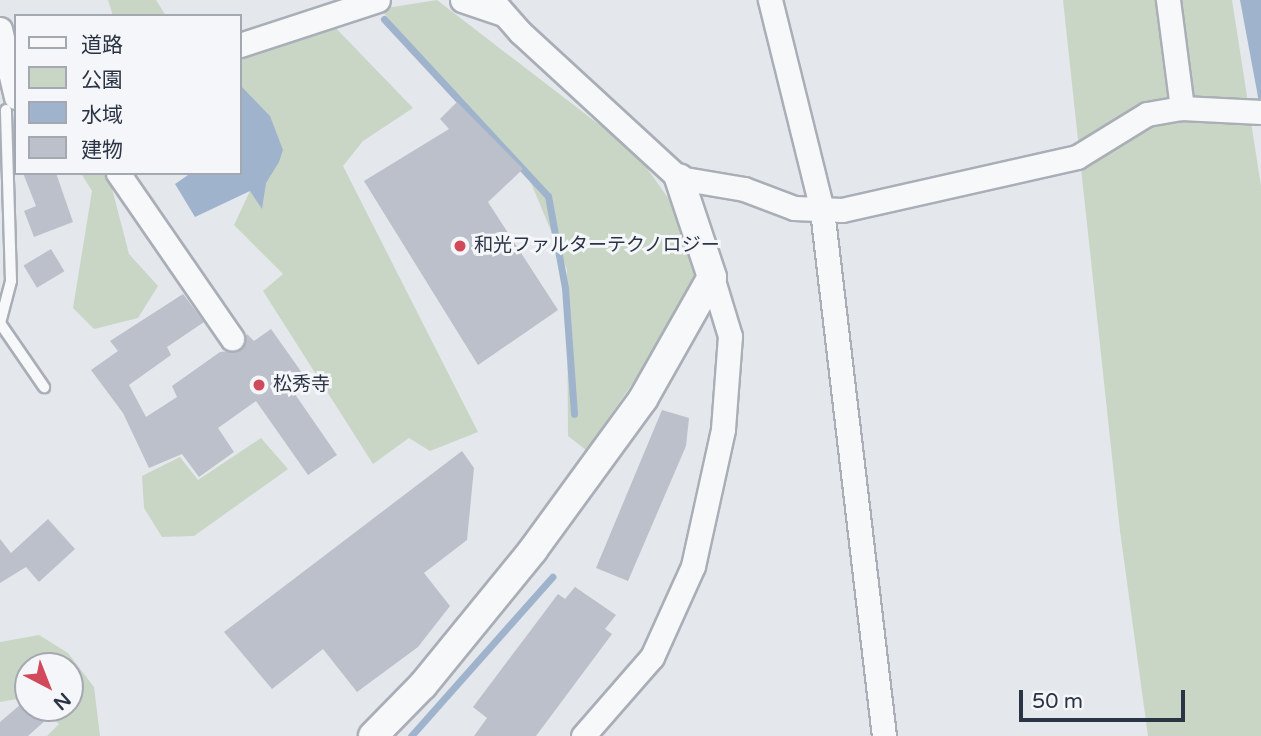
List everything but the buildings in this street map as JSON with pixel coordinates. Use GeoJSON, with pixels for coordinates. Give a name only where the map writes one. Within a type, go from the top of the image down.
{"type":"FeatureCollection","features":[{"type":"Feature","properties":{"kind":"street"},"geometry":{"type":"LineString","coordinates":[[242,44],[378,0]]}},
{"type":"Feature","properties":{"kind":"street"},"geometry":{"type":"LineString","coordinates":[[462,0],[497,7],[679,178],[730,336],[723,429],[693,566],[652,657],[583,736]]}},
{"type":"Feature","properties":{"kind":"street"},"geometry":{"type":"LineString","coordinates":[[770,0],[822,210],[884,736]]}},
{"type":"Feature","properties":{"kind":"street"},"geometry":{"type":"LineString","coordinates":[[1168,0],[1182,108]]}},
{"type":"Feature","properties":{"kind":"street"},"geometry":{"type":"LineString","coordinates":[[0,29],[9,107]]}},
{"type":"Feature","properties":{"kind":"street"},"geometry":{"type":"LineString","coordinates":[[679,178],[822,210],[890,201],[1077,157],[1147,114],[1182,108],[1261,112]]}},
{"type":"Feature","properties":{"kind":"street"},"geometry":{"type":"LineString","coordinates":[[119,175],[232,338]]}},
{"type":"Feature","properties":{"kind":"street"},"geometry":{"type":"LineString","coordinates":[[373,736],[424,685],[533,551],[643,399],[712,277]]}},
{"type":"Feature","properties":{"kind":"lane"},"geometry":{"type":"LineString","coordinates":[[9,107],[10,281],[0,323],[44,387]]}},
{"type":"Feature","properties":{"kind":"green space"},"geometry":{"type":"Polygon","coordinates":[[[108,0],[156,0],[165,14],[112,14],[108,0]]]}},
{"type":"Feature","properties":{"kind":"green space"},"geometry":{"type":"Polygon","coordinates":[[[437,0],[636,153],[676,209],[703,273],[695,294],[586,450],[568,436],[567,269],[526,171],[380,9],[437,0]]]}},
{"type":"Feature","properties":{"kind":"green space"},"geometry":{"type":"Polygon","coordinates":[[[1063,0],[1232,0],[1261,186],[1261,736],[1148,736],[1120,531],[1063,0]]]}},
{"type":"Feature","properties":{"kind":"green space"},"geometry":{"type":"Polygon","coordinates":[[[331,23],[413,108],[363,141],[343,166],[478,432],[430,451],[409,438],[373,464],[263,291],[283,274],[234,225],[266,157],[242,106],[242,49],[331,23]]]}},
{"type":"Feature","properties":{"kind":"green space"},"geometry":{"type":"Polygon","coordinates":[[[82,175],[109,175],[129,254],[158,286],[138,318],[94,329],[73,308],[92,191],[82,175]]]}},
{"type":"Feature","properties":{"kind":"green space"},"geometry":{"type":"Polygon","coordinates":[[[261,438],[288,469],[194,536],[162,537],[144,508],[142,476],[180,457],[198,480],[261,438]]]}},
{"type":"Feature","properties":{"kind":"green space"},"geometry":{"type":"Polygon","coordinates":[[[39,635],[66,652],[14,652],[14,700],[0,702],[0,642],[39,635]]]}},
{"type":"Feature","properties":{"kind":"green space"},"geometry":{"type":"Polygon","coordinates":[[[84,674],[94,687],[100,736],[47,736],[59,724],[57,722],[84,722],[84,674]]]}},
{"type":"Feature","properties":{"kind":"water"},"geometry":{"type":"Polygon","coordinates":[[[1240,0],[1261,0],[1261,113],[1240,0]]]}},
{"type":"Feature","properties":{"kind":"water"},"geometry":{"type":"Polygon","coordinates":[[[242,87],[270,116],[283,150],[266,183],[262,209],[250,191],[195,217],[175,184],[188,175],[242,175],[242,87]]]}},
{"type":"Feature","properties":{"kind":"waterway"},"geometry":{"type":"LineString","coordinates":[[384,19],[548,196],[565,288],[574,414]]}},
{"type":"Feature","properties":{"kind":"waterway"},"geometry":{"type":"LineString","coordinates":[[411,736],[552,577]]}},
{"type":"Feature","properties":{"kind":"place","name":"和光ファルターテクノロジー"},"geometry":{"type":"Point","coordinates":[460,246]}},
{"type":"Feature","properties":{"kind":"place","name":"松秀寺"},"geometry":{"type":"Point","coordinates":[259,385]}}]}
